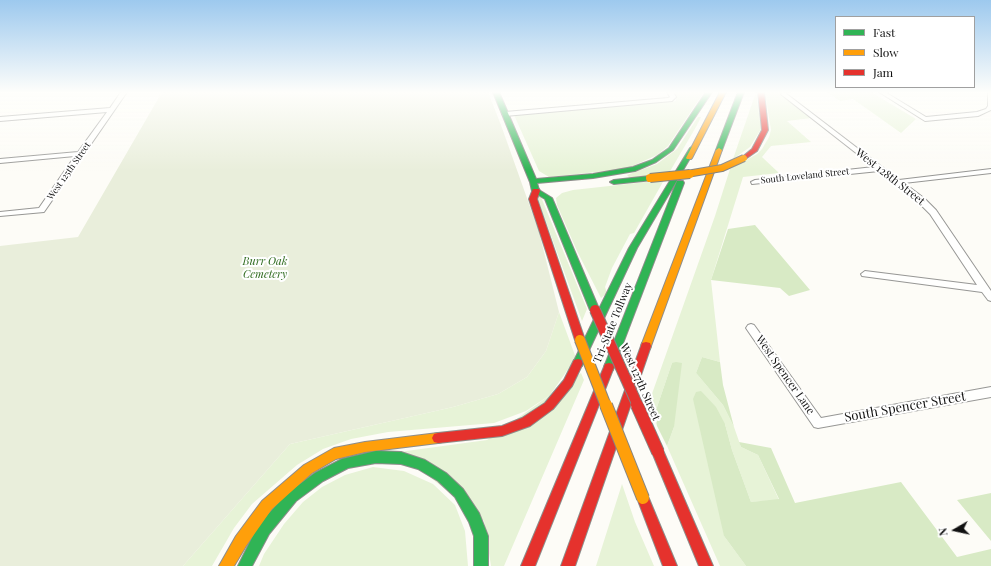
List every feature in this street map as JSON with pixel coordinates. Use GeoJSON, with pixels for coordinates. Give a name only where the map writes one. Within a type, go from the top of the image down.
{"type":"FeatureCollection","features":[{"type":"Feature","properties":{"kind":"main road","name":"West 127th Street"},"geometry":{"type":"LineString","coordinates":[[507,118],[536,191],[548,198],[706,566]]}},
{"type":"Feature","properties":{"kind":"main road"},"geometry":{"type":"LineString","coordinates":[[532,181],[593,176],[635,169],[654,161],[670,149],[691,118]]}},
{"type":"Feature","properties":{"kind":"main road","name":"Tri-State Tollway"},"geometry":{"type":"LineString","coordinates":[[528,566],[629,317],[693,148],[711,118]]}},
{"type":"Feature","properties":{"kind":"main road"},"geometry":{"type":"LineString","coordinates":[[568,566],[661,304],[730,118]]}},
{"type":"Feature","properties":{"kind":"main road"},"geometry":{"type":"LineString","coordinates":[[536,191],[705,172],[722,168],[744,158],[755,150],[765,130],[764,118]]}},
{"type":"Feature","properties":{"kind":"main road"},"geometry":{"type":"LineString","coordinates":[[226,566],[241,541],[268,505],[308,469],[334,454],[364,447],[502,431],[526,422],[549,406],[568,383],[633,248],[693,148]]}},
{"type":"Feature","properties":{"kind":"main road","name":"West 127th Street"},"geometry":{"type":"LineString","coordinates":[[536,191],[533,198],[580,340],[670,566]]}},
{"type":"Feature","properties":{"kind":"main road"},"geometry":{"type":"LineString","coordinates":[[245,566],[264,529],[292,497],[319,477],[346,463],[376,457],[401,458],[421,464],[442,477],[460,493],[474,518],[481,536],[481,566]]}},
{"type":"Feature","properties":{"kind":"street","name":"West 125th Street"},"geometry":{"type":"LineString","coordinates":[[0,214],[41,210],[105,118]]}},
{"type":"Feature","properties":{"kind":"street","name":"West 128th Street"},"geometry":{"type":"LineString","coordinates":[[816,118],[898,182],[933,212],[991,298]]}},
{"type":"Feature","properties":{"kind":"street"},"geometry":{"type":"LineString","coordinates":[[0,161],[80,154]]}},
{"type":"Feature","properties":{"kind":"street","name":"South Loveland Street"},"geometry":{"type":"LineString","coordinates":[[754,182],[880,168]]}},
{"type":"Feature","properties":{"kind":"street"},"geometry":{"type":"LineString","coordinates":[[898,182],[991,171]]}},
{"type":"Feature","properties":{"kind":"street"},"geometry":{"type":"LineString","coordinates":[[865,274],[985,289]]}},
{"type":"Feature","properties":{"kind":"street","name":"West Spencer Lane"},"geometry":{"type":"LineString","coordinates":[[751,328],[818,423]]}},
{"type":"Feature","properties":{"kind":"street","name":"South Spencer Street"},"geometry":{"type":"LineString","coordinates":[[818,423],[991,392]]}},
{"type":"Feature","properties":{"kind":"green space","name":"Burr Oak Cemetery"},"geometry":{"type":"Polygon","coordinates":[[[147,118],[498,118],[539,232],[559,312],[546,351],[527,377],[498,394],[453,407],[290,444],[183,566],[0,566],[0,246],[78,237],[147,118]]]}},
{"type":"Feature","properties":{"kind":"green space"},"geometry":{"type":"Polygon","coordinates":[[[516,118],[686,118],[668,146],[657,155],[626,169],[549,177],[539,171],[516,118]]]}},
{"type":"Feature","properties":{"kind":"green space"},"geometry":{"type":"Polygon","coordinates":[[[697,118],[700,118],[669,173],[630,178],[627,175],[657,164],[677,149],[697,118]]]}},
{"type":"Feature","properties":{"kind":"green space"},"geometry":{"type":"Polygon","coordinates":[[[747,118],[760,118],[761,129],[750,147],[733,159],[747,118]]]}},
{"type":"Feature","properties":{"kind":"green space"},"geometry":{"type":"Polygon","coordinates":[[[769,118],[809,118],[787,121],[811,142],[771,146],[762,157],[779,173],[743,177],[711,280],[720,362],[702,357],[696,373],[723,405],[734,427],[741,447],[758,455],[779,500],[751,502],[732,450],[725,424],[724,536],[746,566],[720,566],[667,446],[674,427],[672,363],[656,410],[657,426],[648,405],[715,216],[730,169],[757,154],[762,149],[769,137],[771,130],[769,118]]]}},
{"type":"Feature","properties":{"kind":"green space"},"geometry":{"type":"Polygon","coordinates":[[[880,118],[916,119],[901,133],[880,118]]]}},
{"type":"Feature","properties":{"kind":"green space"},"geometry":{"type":"Polygon","coordinates":[[[664,180],[634,233],[630,234],[612,268],[605,287],[607,293],[601,298],[577,251],[557,205],[556,198],[562,193],[573,190],[664,180]]]}},
{"type":"Feature","properties":{"kind":"green space"},"geometry":{"type":"Polygon","coordinates":[[[537,197],[541,197],[587,309],[582,321],[537,197]]]}},
{"type":"Feature","properties":{"kind":"green space"},"geometry":{"type":"Polygon","coordinates":[[[755,225],[810,290],[789,296],[780,288],[711,280],[728,229],[755,225]]]}},
{"type":"Feature","properties":{"kind":"green space"},"geometry":{"type":"Polygon","coordinates":[[[559,312],[576,358],[550,395],[526,411],[494,423],[388,432],[351,439],[323,449],[297,465],[252,504],[234,528],[212,566],[183,566],[290,444],[453,407],[498,394],[527,377],[546,351],[559,312]]]}},
{"type":"Feature","properties":{"kind":"green space"},"geometry":{"type":"Polygon","coordinates":[[[702,357],[720,362],[723,385],[734,427],[723,405],[696,373],[702,357]]]}},
{"type":"Feature","properties":{"kind":"green space"},"geometry":{"type":"Polygon","coordinates":[[[672,363],[682,363],[674,427],[667,446],[657,426],[656,410],[672,363]]]}},
{"type":"Feature","properties":{"kind":"green space"},"geometry":{"type":"Polygon","coordinates":[[[581,373],[584,380],[504,566],[491,566],[484,521],[399,452],[487,440],[581,373]]]}},
{"type":"Feature","properties":{"kind":"green space"},"geometry":{"type":"Polygon","coordinates":[[[701,391],[716,407],[725,424],[732,450],[751,502],[779,499],[758,455],[741,447],[739,442],[771,448],[795,503],[901,482],[957,557],[991,549],[991,566],[746,566],[724,536],[693,399],[696,392],[701,391]]]}},
{"type":"Feature","properties":{"kind":"green space"},"geometry":{"type":"Polygon","coordinates":[[[373,467],[404,471],[433,484],[455,505],[465,531],[468,566],[259,566],[264,554],[284,524],[303,502],[322,487],[345,475],[373,467]]]}},
{"type":"Feature","properties":{"kind":"green space"},"geometry":{"type":"Polygon","coordinates":[[[622,484],[635,522],[654,566],[596,566],[622,484]]]}},
{"type":"Feature","properties":{"kind":"green space"},"geometry":{"type":"Polygon","coordinates":[[[991,493],[991,541],[957,500],[991,493]]]}},
{"type":"Feature","properties":{"kind":"traffic: fast"},"geometry":{"type":"LineString","coordinates":[[507,118],[533,181]]}},
{"type":"Feature","properties":{"kind":"traffic: fast"},"geometry":{"type":"LineString","coordinates":[[533,181],[593,176],[635,169],[654,161],[671,149],[691,118]]}},
{"type":"Feature","properties":{"kind":"traffic: fast"},"geometry":{"type":"LineString","coordinates":[[719,150],[731,118]]}},
{"type":"Feature","properties":{"kind":"traffic: fast"},"geometry":{"type":"LineString","coordinates":[[578,363],[633,248],[693,148]]}},
{"type":"Feature","properties":{"kind":"traffic: fast"},"geometry":{"type":"LineString","coordinates":[[614,182],[650,178]]}},
{"type":"Feature","properties":{"kind":"traffic: fast"},"geometry":{"type":"LineString","coordinates":[[533,183],[536,191],[548,198],[595,310]]}},
{"type":"Feature","properties":{"kind":"traffic: fast"},"geometry":{"type":"LineString","coordinates":[[609,367],[680,183]]}},
{"type":"Feature","properties":{"kind":"traffic: fast"},"geometry":{"type":"LineString","coordinates":[[245,566],[264,529],[292,497],[319,477],[346,463],[376,457],[401,458],[421,464],[442,477],[459,493],[474,518],[481,536],[481,566]]}},
{"type":"Feature","properties":{"kind":"traffic: slow"},"geometry":{"type":"LineString","coordinates":[[689,158],[709,118]]}},
{"type":"Feature","properties":{"kind":"traffic: slow"},"geometry":{"type":"LineString","coordinates":[[646,346],[719,150]]}},
{"type":"Feature","properties":{"kind":"traffic: slow"},"geometry":{"type":"LineString","coordinates":[[650,178],[705,172],[722,168],[744,158]]}},
{"type":"Feature","properties":{"kind":"traffic: slow"},"geometry":{"type":"LineString","coordinates":[[580,340],[643,498]]}},
{"type":"Feature","properties":{"kind":"traffic: slow"},"geometry":{"type":"LineString","coordinates":[[226,566],[241,541],[267,505],[308,469],[334,454],[365,447],[438,438]]}},
{"type":"Feature","properties":{"kind":"traffic: jam"},"geometry":{"type":"LineString","coordinates":[[744,158],[755,150],[765,130],[764,118]]}},
{"type":"Feature","properties":{"kind":"traffic: jam"},"geometry":{"type":"LineString","coordinates":[[536,191],[533,199],[580,340]]}},
{"type":"Feature","properties":{"kind":"traffic: jam"},"geometry":{"type":"LineString","coordinates":[[595,310],[658,452]]}},
{"type":"Feature","properties":{"kind":"traffic: jam"},"geometry":{"type":"LineString","coordinates":[[568,566],[646,346]]}},
{"type":"Feature","properties":{"kind":"traffic: jam"},"geometry":{"type":"LineString","coordinates":[[438,438],[502,431],[526,422],[549,406],[568,383],[578,363]]}},
{"type":"Feature","properties":{"kind":"traffic: jam"},"geometry":{"type":"LineString","coordinates":[[528,566],[609,367]]}},
{"type":"Feature","properties":{"kind":"traffic: jam"},"geometry":{"type":"LineString","coordinates":[[658,452],[706,566]]}},
{"type":"Feature","properties":{"kind":"traffic: jam"},"geometry":{"type":"LineString","coordinates":[[643,498],[670,566]]}}]}
